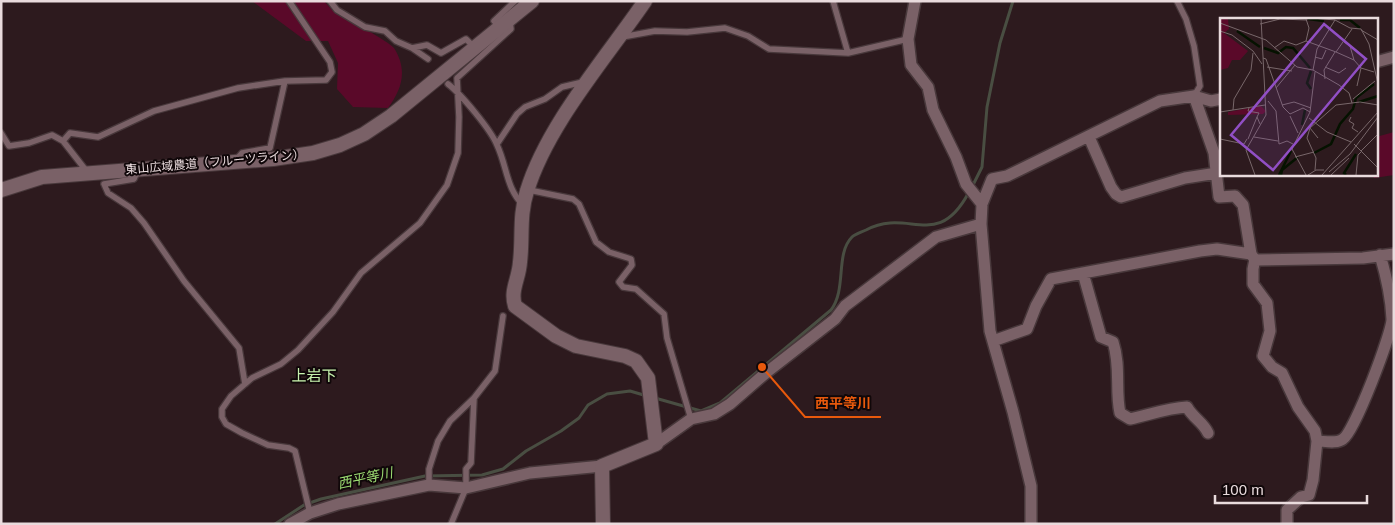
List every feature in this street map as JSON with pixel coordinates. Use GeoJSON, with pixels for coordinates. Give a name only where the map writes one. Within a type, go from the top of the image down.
{"type":"FeatureCollection","features":[{"type":"Feature","properties":{"kind":"street","name":"東山広域農道（フルーツライン）"},"geometry":{"type":"LineString","coordinates":[[1,190],[42,177],[234,163],[313,153],[340,145],[364,134],[391,116],[532,1]]}},
{"type":"Feature","properties":{"kind":"street"},"geometry":{"type":"LineString","coordinates":[[645,1],[588,80],[541,155],[527,190],[523,206],[520,265],[513,289],[515,306],[556,336],[576,346],[625,356],[636,361],[648,378],[656,444]]}},
{"type":"Feature","properties":{"kind":"street"},"geometry":{"type":"LineString","coordinates":[[915,1],[908,39],[911,65],[928,87],[933,110],[956,157],[966,184],[978,200],[993,341],[1031,486],[1031,524]]}},
{"type":"Feature","properties":{"kind":"street"},"geometry":{"type":"LineString","coordinates":[[1378,61],[1394,57]]}},
{"type":"Feature","properties":{"kind":"street"},"geometry":{"type":"LineString","coordinates":[[978,200],[992,179],[1007,176],[1160,101],[1194,96],[1211,101],[1220,98]]}},
{"type":"Feature","properties":{"kind":"street"},"geometry":{"type":"LineString","coordinates":[[1194,96],[1214,153],[1219,197],[1235,196],[1243,205],[1253,257],[1253,284],[1267,303],[1270,331],[1263,356],[1272,367],[1282,373],[1292,395],[1315,431],[1317,442],[1313,480],[1309,495],[1301,497],[1287,510],[1287,524]]}},
{"type":"Feature","properties":{"kind":"street"},"geometry":{"type":"LineString","coordinates":[[1089,137],[1111,187],[1121,197],[1185,178],[1216,173]]}},
{"type":"Feature","properties":{"kind":"street"},"geometry":{"type":"LineString","coordinates":[[290,524],[310,512],[429,484],[466,487],[530,473],[602,466],[656,444],[691,417],[714,414],[730,404],[767,372],[835,319],[845,306],[936,237],[981,224]]}},
{"type":"Feature","properties":{"kind":"street"},"geometry":{"type":"LineString","coordinates":[[993,341],[1028,330],[1036,306],[1051,279],[1157,258],[1218,249],[1253,257],[1364,258],[1380,254],[1394,254]]}},
{"type":"Feature","properties":{"kind":"street"},"geometry":{"type":"LineString","coordinates":[[1317,442],[1339,441],[1348,435],[1359,416],[1392,321],[1386,275],[1380,254]]}},
{"type":"Feature","properties":{"kind":"street"},"geometry":{"type":"LineString","coordinates":[[1083,273],[1101,337],[1112,342],[1115,350],[1120,413],[1130,419],[1161,413],[1169,408],[1187,407],[1192,417],[1205,426],[1208,433]]}},
{"type":"Feature","properties":{"kind":"street"},"geometry":{"type":"LineString","coordinates":[[602,466],[603,524]]}},
{"type":"Feature","properties":{"kind":"lane"},"geometry":{"type":"LineString","coordinates":[[63,141],[70,134],[98,137],[154,111],[238,88],[285,82],[326,80],[332,72],[330,62],[289,1]]}},
{"type":"Feature","properties":{"kind":"lane"},"geometry":{"type":"LineString","coordinates":[[330,1],[337,10],[365,27],[385,30],[396,41],[412,48],[428,59]]}},
{"type":"Feature","properties":{"kind":"lane"},"geometry":{"type":"LineString","coordinates":[[310,512],[295,451],[289,448],[268,445],[226,424],[222,417],[222,409],[231,396],[252,378],[281,364],[298,350],[333,312],[361,273],[420,223],[447,185],[458,153],[457,78],[511,29],[504,24],[494,21],[515,1]]}},
{"type":"Feature","properties":{"kind":"lane"},"geometry":{"type":"LineString","coordinates":[[833,1],[848,53]]}},
{"type":"Feature","properties":{"kind":"lane"},"geometry":{"type":"LineString","coordinates":[[1177,1],[1186,19],[1194,46],[1200,86],[1194,96]]}},
{"type":"Feature","properties":{"kind":"lane"},"geometry":{"type":"LineString","coordinates":[[620,37],[655,31],[687,32],[725,28],[748,36],[769,49],[848,53],[908,39]]}},
{"type":"Feature","properties":{"kind":"lane"},"geometry":{"type":"LineString","coordinates":[[412,48],[427,45],[441,53],[466,39],[475,48]]}},
{"type":"Feature","properties":{"kind":"lane"},"geometry":{"type":"LineString","coordinates":[[497,144],[517,114],[525,107],[545,99],[562,87],[588,80]]}},
{"type":"Feature","properties":{"kind":"lane"},"geometry":{"type":"LineString","coordinates":[[234,163],[242,153],[270,148],[285,82]]}},
{"type":"Feature","properties":{"kind":"lane"},"geometry":{"type":"LineString","coordinates":[[448,84],[457,91],[497,144],[510,190],[523,206]]}},
{"type":"Feature","properties":{"kind":"lane"},"geometry":{"type":"LineString","coordinates":[[1,133],[10,146],[29,144],[52,135],[63,141],[88,173]]}},
{"type":"Feature","properties":{"kind":"lane"},"geometry":{"type":"LineString","coordinates":[[138,170],[134,179],[104,184],[104,188],[108,193],[131,208],[144,223],[184,281],[239,348],[245,384]]}},
{"type":"Feature","properties":{"kind":"lane"},"geometry":{"type":"LineString","coordinates":[[527,190],[573,199],[579,204],[596,242],[610,252],[631,259],[632,265],[619,282],[623,287],[636,289],[664,314],[667,338],[691,417]]}},
{"type":"Feature","properties":{"kind":"lane"},"geometry":{"type":"LineString","coordinates":[[429,484],[429,469],[442,434],[450,421],[474,398],[495,371],[503,316]]}},
{"type":"Feature","properties":{"kind":"lane"},"geometry":{"type":"LineString","coordinates":[[451,524],[466,487],[466,469],[471,464],[474,398]]}},
{"type":"Feature","properties":{"kind":"shaded area"},"geometry":{"type":"Polygon","coordinates":[[[252,1],[324,1],[332,10],[391,45],[401,64],[402,79],[397,94],[388,108],[353,107],[337,89],[338,63],[328,41],[306,41],[252,1]]]}},
{"type":"Feature","properties":{"kind":"shaded area"},"geometry":{"type":"Polygon","coordinates":[[[1394,132],[1394,175],[1374,178],[1373,175],[1378,175],[1378,136],[1394,132]]]}},
{"type":"Feature","properties":{"kind":"waterway","name":"西平等川"},"geometry":{"type":"LineString","coordinates":[[972,187],[982,167],[987,107],[1000,43],[1013,1]]}},
{"type":"Feature","properties":{"kind":"waterway","name":"西平等川"},"geometry":{"type":"LineString","coordinates":[[655,398],[701,411],[720,403],[831,310],[839,292],[844,253],[852,237],[881,224],[922,225],[934,224],[945,220],[957,210],[969,192]]}},
{"type":"Feature","properties":{"kind":"waterway","name":"西平等川"},"geometry":{"type":"LineString","coordinates":[[275,524],[304,505],[321,499],[425,476],[482,475],[503,469],[526,451],[561,431],[579,418],[588,405],[607,394],[630,391],[647,396]]}},
{"type":"Feature","properties":{"kind":"place","name":"西平等川"},"geometry":{"type":"Point","coordinates":[762,367]}},
{"type":"Feature","properties":{"kind":"district","name":"上岩下"},"geometry":{"type":"Point","coordinates":[314,376]}}]}
